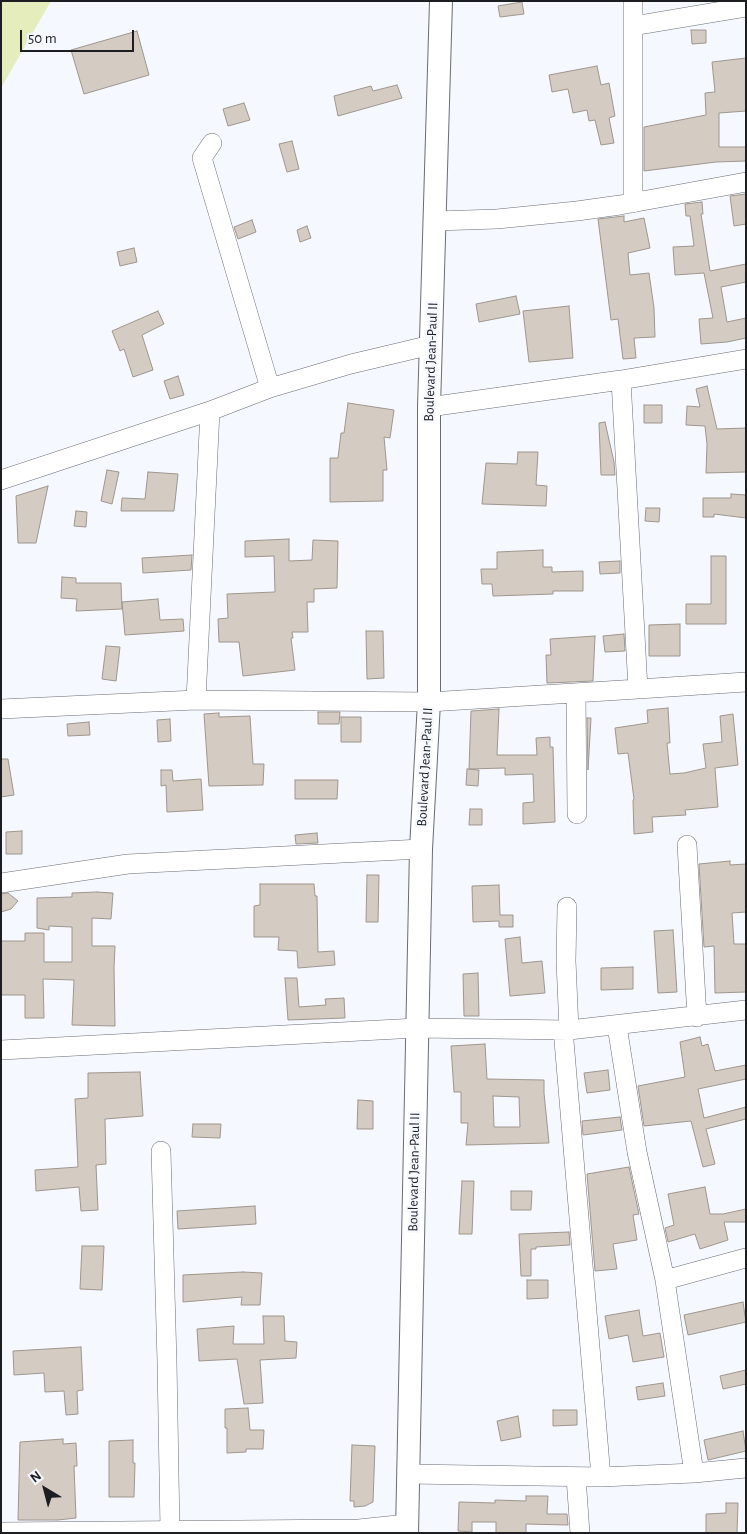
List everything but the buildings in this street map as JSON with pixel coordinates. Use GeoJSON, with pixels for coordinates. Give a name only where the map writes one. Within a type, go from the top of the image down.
{"type":"FeatureCollection","features":[{"type":"Feature","properties":{"kind":"main road","name":"Boulevard Jean-Paul II"},"geometry":{"type":"LineString","coordinates":[[407,1528],[420,849],[429,702],[429,407],[436,221],[441,1]]}},
{"type":"Feature","properties":{"kind":"street"},"geometry":{"type":"LineString","coordinates":[[633,1],[633,203]]}},
{"type":"Feature","properties":{"kind":"street"},"geometry":{"type":"LineString","coordinates":[[633,26],[746,7]]}},
{"type":"Feature","properties":{"kind":"street"},"geometry":{"type":"LineString","coordinates":[[212,143],[202,158],[270,388]]}},
{"type":"Feature","properties":{"kind":"street"},"geometry":{"type":"LineString","coordinates":[[436,221],[539,215],[633,203],[746,182]]}},
{"type":"Feature","properties":{"kind":"street"},"geometry":{"type":"LineString","coordinates":[[1,480],[210,411],[270,388],[351,364],[431,345]]}},
{"type":"Feature","properties":{"kind":"street"},"geometry":{"type":"LineString","coordinates":[[429,407],[620,380],[746,359]]}},
{"type":"Feature","properties":{"kind":"street"},"geometry":{"type":"LineString","coordinates":[[620,380],[638,689]]}},
{"type":"Feature","properties":{"kind":"street"},"geometry":{"type":"LineString","coordinates":[[196,700],[210,411]]}},
{"type":"Feature","properties":{"kind":"street"},"geometry":{"type":"LineString","coordinates":[[1,709],[196,700],[429,702],[746,682]]}},
{"type":"Feature","properties":{"kind":"street"},"geometry":{"type":"LineString","coordinates":[[576,693],[577,814]]}},
{"type":"Feature","properties":{"kind":"street"},"geometry":{"type":"LineString","coordinates":[[687,845],[697,1017]]}},
{"type":"Feature","properties":{"kind":"street"},"geometry":{"type":"LineString","coordinates":[[1,883],[128,864],[420,849]]}},
{"type":"Feature","properties":{"kind":"street"},"geometry":{"type":"LineString","coordinates":[[567,907],[566,1029],[601,1477]]}},
{"type":"Feature","properties":{"kind":"street"},"geometry":{"type":"LineString","coordinates":[[1,1050],[417,1028],[566,1029],[617,1026],[746,1010]]}},
{"type":"Feature","properties":{"kind":"street"},"geometry":{"type":"LineString","coordinates":[[617,1026],[637,1152],[665,1280],[694,1474]]}},
{"type":"Feature","properties":{"kind":"street"},"geometry":{"type":"LineString","coordinates":[[160,1151],[170,1530]]}},
{"type":"Feature","properties":{"kind":"street"},"geometry":{"type":"LineString","coordinates":[[665,1280],[746,1258]]}},
{"type":"Feature","properties":{"kind":"street"},"geometry":{"type":"LineString","coordinates":[[408,1474],[601,1477],[694,1474],[746,1468]]}},
{"type":"Feature","properties":{"kind":"street"},"geometry":{"type":"LineString","coordinates":[[576,1477],[580,1533]]}},
{"type":"Feature","properties":{"kind":"street"},"geometry":{"type":"LineString","coordinates":[[1,1532],[407,1528]]}},
{"type":"Feature","properties":{"kind":"green space"},"geometry":{"type":"Polygon","coordinates":[[[1,1],[51,1],[1,88],[1,1]]]}}]}
